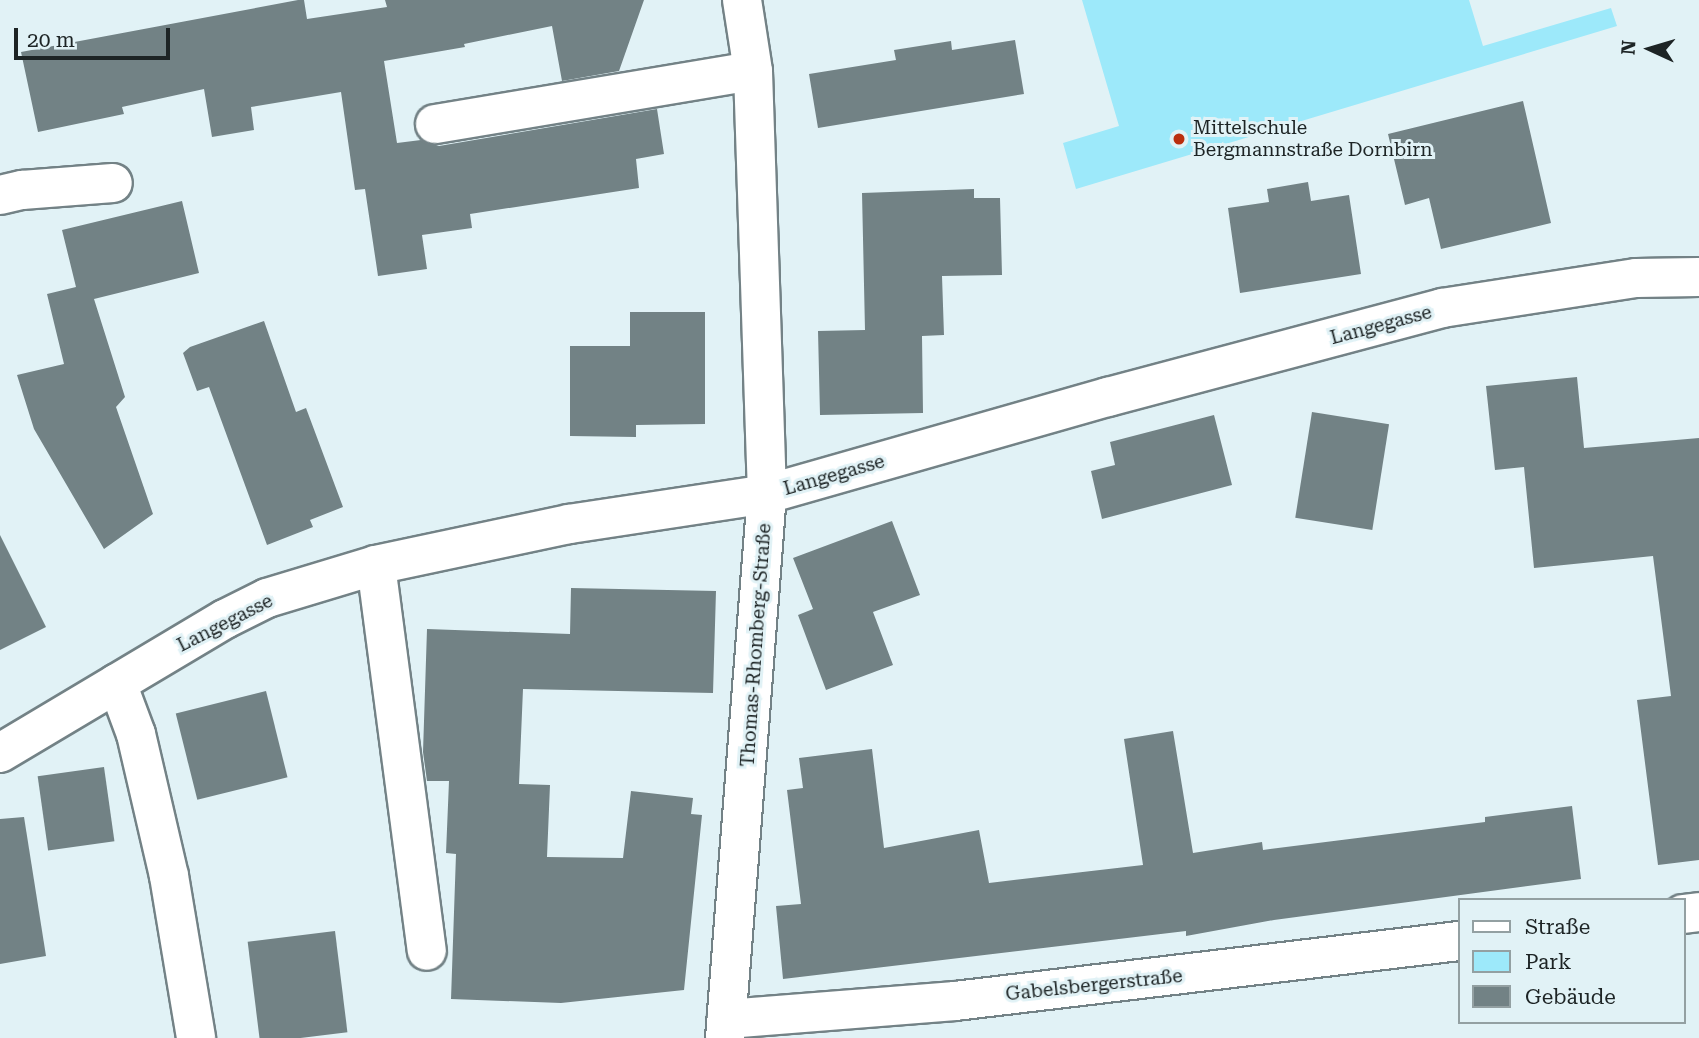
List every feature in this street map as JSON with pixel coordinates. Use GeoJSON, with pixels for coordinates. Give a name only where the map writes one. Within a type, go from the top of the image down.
{"type":"FeatureCollection","features":[{"type":"Feature","properties":{"kind":"street","name":"Thomas-Rhomberg-Straße"},"geometry":{"type":"LineString","coordinates":[[726,1028],[767,495],[752,71],[742,0]]}},
{"type":"Feature","properties":{"kind":"street"},"geometry":{"type":"LineString","coordinates":[[435,124],[752,71]]}},
{"type":"Feature","properties":{"kind":"street"},"geometry":{"type":"LineString","coordinates":[[0,195],[22,190],[113,183]]}},
{"type":"Feature","properties":{"kind":"street","name":"Langegasse"},"geometry":{"type":"LineString","coordinates":[[0,753],[225,619],[267,598],[376,565],[569,524],[767,495],[1108,397],[1442,308],[1636,278],[1699,277]]}},
{"type":"Feature","properties":{"kind":"street"},"geometry":{"type":"LineString","coordinates":[[376,565],[427,951]]}},
{"type":"Feature","properties":{"kind":"street"},"geometry":{"type":"LineString","coordinates":[[117,683],[136,734],[169,876],[196,1038]]}},
{"type":"Feature","properties":{"kind":"street","name":"Gabelsbergerstraße"},"geometry":{"type":"LineString","coordinates":[[726,1028],[1458,940]]}},
{"type":"Feature","properties":{"kind":"green space","name":"Mittelschule Bergmannstraße Dornbirn"},"geometry":{"type":"Polygon","coordinates":[[[1082,0],[1469,0],[1483,46],[1611,8],[1617,26],[1076,189],[1063,143],[1119,126],[1082,0]]]}},
{"type":"Feature","properties":{"kind":"building"},"geometry":{"type":"Polygon","coordinates":[[[304,0],[307,19],[387,7],[385,0],[644,0],[619,71],[562,81],[552,26],[464,44],[465,47],[384,61],[397,143],[421,140],[439,146],[657,109],[664,154],[636,159],[639,188],[470,214],[472,228],[422,235],[427,269],[378,276],[365,189],[355,190],[341,92],[251,107],[254,130],[212,137],[204,89],[122,107],[124,114],[38,132],[21,52],[304,0]]]}},
{"type":"Feature","properties":{"kind":"building"},"geometry":{"type":"Polygon","coordinates":[[[1015,40],[1024,94],[818,128],[809,74],[896,60],[894,50],[951,41],[952,50],[1015,40]]]}},
{"type":"Feature","properties":{"kind":"building"},"geometry":{"type":"Polygon","coordinates":[[[1523,101],[1551,223],[1441,249],[1429,198],[1405,205],[1388,134],[1523,101]]]}},
{"type":"Feature","properties":{"kind":"building"},"geometry":{"type":"Polygon","coordinates":[[[1308,182],[1311,201],[1349,195],[1361,274],[1240,293],[1228,208],[1269,202],[1267,189],[1308,182]]]}},
{"type":"Feature","properties":{"kind":"building"},"geometry":{"type":"Polygon","coordinates":[[[974,189],[974,198],[1000,198],[1002,275],[942,276],[944,335],[922,336],[923,413],[820,415],[818,331],[865,330],[862,193],[974,189]]]}},
{"type":"Feature","properties":{"kind":"building"},"geometry":{"type":"Polygon","coordinates":[[[182,201],[199,273],[94,299],[125,397],[116,407],[153,514],[104,549],[34,429],[17,375],[64,364],[47,294],[76,287],[62,230],[182,201]]]}},
{"type":"Feature","properties":{"kind":"building"},"geometry":{"type":"Polygon","coordinates":[[[630,312],[705,312],[705,424],[636,425],[636,437],[570,436],[570,346],[630,346],[630,312]]]}},
{"type":"Feature","properties":{"kind":"building"},"geometry":{"type":"Polygon","coordinates":[[[264,321],[296,412],[306,408],[343,507],[310,520],[313,527],[267,545],[209,387],[197,391],[183,353],[190,347],[264,321]]]}},
{"type":"Feature","properties":{"kind":"building"},"geometry":{"type":"Polygon","coordinates":[[[1577,377],[1584,448],[1699,438],[1699,860],[1658,865],[1637,700],[1671,696],[1653,556],[1534,568],[1524,467],[1495,470],[1486,386],[1577,377]]]}},
{"type":"Feature","properties":{"kind":"building"},"geometry":{"type":"Polygon","coordinates":[[[1312,412],[1389,424],[1372,530],[1295,518],[1312,412]]]}},
{"type":"Feature","properties":{"kind":"building"},"geometry":{"type":"Polygon","coordinates":[[[1214,415],[1232,485],[1102,519],[1091,471],[1115,465],[1110,442],[1214,415]]]}},
{"type":"Feature","properties":{"kind":"building"},"geometry":{"type":"Polygon","coordinates":[[[892,521],[920,595],[873,612],[893,665],[826,690],[798,615],[813,609],[793,558],[892,521]]]}},
{"type":"Feature","properties":{"kind":"building"},"geometry":{"type":"Polygon","coordinates":[[[0,535],[46,627],[0,650],[0,535]]]}},
{"type":"Feature","properties":{"kind":"building"},"geometry":{"type":"Polygon","coordinates":[[[571,588],[716,591],[713,693],[523,689],[519,784],[550,785],[547,857],[623,858],[631,791],[693,798],[691,814],[702,815],[684,990],[561,1003],[451,999],[456,854],[446,853],[449,781],[427,781],[423,752],[427,629],[570,634],[571,588]]]}},
{"type":"Feature","properties":{"kind":"building"},"geometry":{"type":"Polygon","coordinates":[[[266,691],[288,777],[197,800],[176,713],[266,691]]]}},
{"type":"Feature","properties":{"kind":"building"},"geometry":{"type":"Polygon","coordinates":[[[1173,731],[1193,853],[1262,842],[1263,850],[1485,822],[1485,817],[1572,806],[1581,879],[1274,920],[1186,936],[1186,931],[783,979],[776,906],[801,904],[787,790],[803,788],[799,758],[872,749],[884,848],[979,830],[989,883],[1143,865],[1124,739],[1173,731]]]}},
{"type":"Feature","properties":{"kind":"building"},"geometry":{"type":"Polygon","coordinates":[[[104,767],[114,841],[48,851],[38,776],[104,767]]]}},
{"type":"Feature","properties":{"kind":"building"},"geometry":{"type":"Polygon","coordinates":[[[24,817],[46,956],[0,964],[0,819],[24,817]]]}},
{"type":"Feature","properties":{"kind":"building"},"geometry":{"type":"Polygon","coordinates":[[[335,931],[347,1032],[301,1038],[259,1038],[248,942],[335,931]]]}},
{"type":"Feature","properties":{"kind":"place","name":"Mittelschule Bergmannstraße Dornbirn"},"geometry":{"type":"Point","coordinates":[1179,139]}}]}
